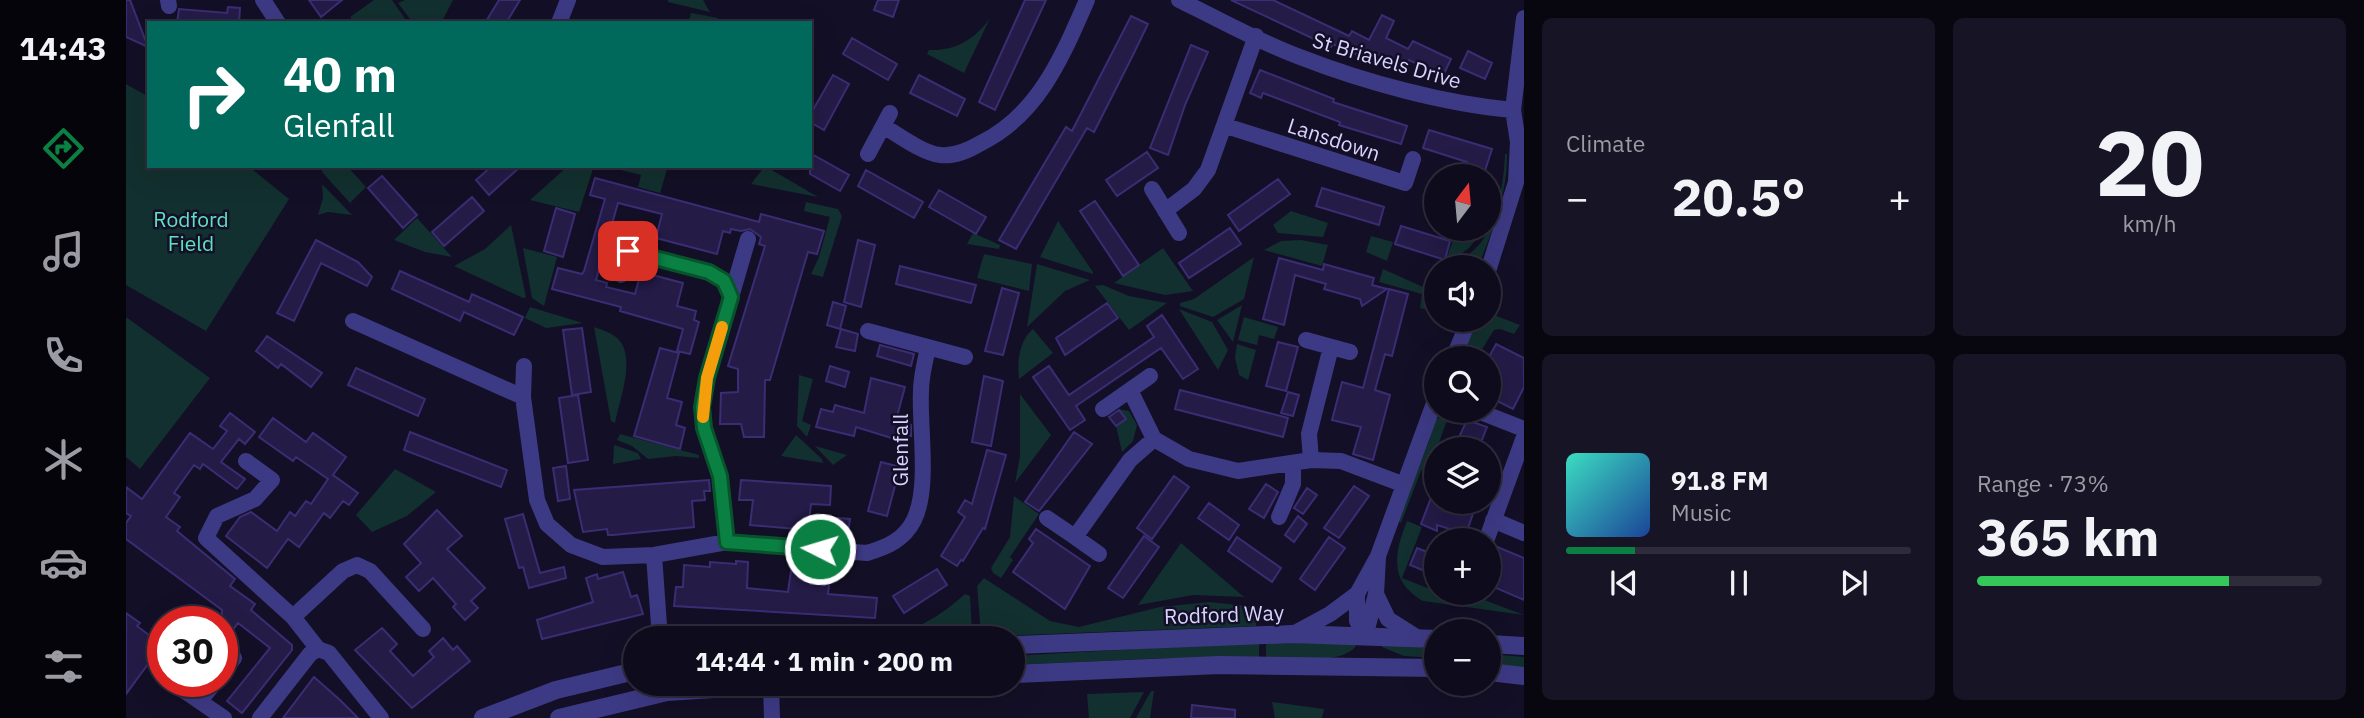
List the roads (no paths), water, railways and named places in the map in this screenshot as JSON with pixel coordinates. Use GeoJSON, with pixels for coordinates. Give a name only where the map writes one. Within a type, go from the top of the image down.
{"type":"FeatureCollection","features":[{"type":"Feature","properties":{"kind":"street"},"geometry":{"type":"LineString","coordinates":[[263,0],[277,21]]}},
{"type":"Feature","properties":{"kind":"street"},"geometry":{"type":"LineString","coordinates":[[560,21],[568,0]]}},
{"type":"Feature","properties":{"kind":"street"},"geometry":{"type":"LineString","coordinates":[[868,154],[886,120],[939,156],[963,153],[990,139],[1012,123],[1044,88],[1087,0]]}},
{"type":"Feature","properties":{"kind":"street","name":"St Briavels Drive"},"geometry":{"type":"LineString","coordinates":[[1179,0],[1297,57],[1357,77],[1479,107],[1513,110]]}},
{"type":"Feature","properties":{"kind":"street"},"geometry":{"type":"LineString","coordinates":[[1493,255],[1516,182],[1518,142],[1513,110],[1524,18]]}},
{"type":"Feature","properties":{"kind":"street"},"geometry":{"type":"LineString","coordinates":[[1165,212],[1194,189],[1208,170],[1226,127],[1256,36]]}},
{"type":"Feature","properties":{"kind":"street","name":"Lansdown"},"geometry":{"type":"LineString","coordinates":[[1226,127],[1405,183]]}},
{"type":"Feature","properties":{"kind":"street"},"geometry":{"type":"LineString","coordinates":[[1401,199],[1413,159]]}},
{"type":"Feature","properties":{"kind":"street"},"geometry":{"type":"LineString","coordinates":[[1152,190],[1179,233]]}},
{"type":"Feature","properties":{"kind":"street"},"geometry":{"type":"LineString","coordinates":[[621,275],[632,231]]}},
{"type":"Feature","properties":{"kind":"street"},"geometry":{"type":"LineString","coordinates":[[727,542],[722,486],[704,428],[702,407],[707,378],[748,239]]}},
{"type":"Feature","properties":{"kind":"street"},"geometry":{"type":"LineString","coordinates":[[628,251],[709,272],[724,281],[731,297]]}},
{"type":"Feature","properties":{"kind":"street"},"geometry":{"type":"LineString","coordinates":[[353,321],[523,397]]}},
{"type":"Feature","properties":{"kind":"street"},"geometry":{"type":"LineString","coordinates":[[867,331],[965,357]]}},
{"type":"Feature","properties":{"kind":"street"},"geometry":{"type":"LineString","coordinates":[[1306,340],[1350,352]]}},
{"type":"Feature","properties":{"kind":"street"},"geometry":{"type":"LineString","coordinates":[[1311,460],[1309,434],[1331,347]]}},
{"type":"Feature","properties":{"kind":"street","name":"Glenfall"},"geometry":{"type":"LineString","coordinates":[[524,366],[523,397],[537,499],[547,524],[571,545],[603,557],[654,555],[727,542],[867,553],[889,547],[903,535],[914,520],[920,499],[920,388],[928,348]]}},
{"type":"Feature","properties":{"kind":"street"},"geometry":{"type":"LineString","coordinates":[[1103,409],[1150,376]]}},
{"type":"Feature","properties":{"kind":"street"},"geometry":{"type":"LineString","coordinates":[[1130,390],[1154,439],[1189,459],[1238,471],[1311,460],[1341,461],[1402,484]]}},
{"type":"Feature","properties":{"kind":"street"},"geometry":{"type":"LineString","coordinates":[[1501,420],[1524,429]]}},
{"type":"Feature","properties":{"kind":"street"},"geometry":{"type":"LineString","coordinates":[[1293,634],[1330,614],[1357,594],[1378,556],[1426,423]]}},
{"type":"Feature","properties":{"kind":"street"},"geometry":{"type":"LineString","coordinates":[[1490,528],[1524,437]]}},
{"type":"Feature","properties":{"kind":"street"},"geometry":{"type":"LineString","coordinates":[[1075,537],[1130,460],[1154,439]]}},
{"type":"Feature","properties":{"kind":"street"},"geometry":{"type":"LineString","coordinates":[[246,461],[272,480],[255,499],[217,516],[206,538],[293,617],[318,649],[329,653],[381,718]]}},
{"type":"Feature","properties":{"kind":"street"},"geometry":{"type":"LineString","coordinates":[[1279,517],[1293,484],[1293,464]]}},
{"type":"Feature","properties":{"kind":"street"},"geometry":{"type":"LineString","coordinates":[[1047,518],[1099,554]]}},
{"type":"Feature","properties":{"kind":"street"},"geometry":{"type":"LineString","coordinates":[[1493,520],[1524,533]]}},
{"type":"Feature","properties":{"kind":"street"},"geometry":{"type":"LineString","coordinates":[[654,555],[659,626]]}},
{"type":"Feature","properties":{"kind":"street"},"geometry":{"type":"LineString","coordinates":[[1365,666],[1366,637],[1376,594],[1378,556]]}},
{"type":"Feature","properties":{"kind":"street"},"geometry":{"type":"LineString","coordinates":[[293,617],[344,571],[357,565],[370,571],[422,629]]}},
{"type":"Feature","properties":{"kind":"street"},"geometry":{"type":"LineString","coordinates":[[1357,594],[1357,621],[1366,637]]}},
{"type":"Feature","properties":{"kind":"street"},"geometry":{"type":"LineString","coordinates":[[1376,594],[1388,620],[1418,638]]}},
{"type":"Feature","properties":{"kind":"street","name":"Rodford Way"},"geometry":{"type":"LineString","coordinates":[[1025,645],[1293,634],[1424,638]]}},
{"type":"Feature","properties":{"kind":"street"},"geometry":{"type":"LineString","coordinates":[[1501,645],[1524,646]]}},
{"type":"Feature","properties":{"kind":"street"},"geometry":{"type":"LineString","coordinates":[[260,718],[310,654],[318,649]]}},
{"type":"Feature","properties":{"kind":"street"},"geometry":{"type":"LineString","coordinates":[[1025,673],[1219,665],[1424,668]]}},
{"type":"Feature","properties":{"kind":"street"},"geometry":{"type":"LineString","coordinates":[[1501,673],[1524,676]]}},
{"type":"Feature","properties":{"kind":"street"},"geometry":{"type":"LineString","coordinates":[[483,718],[556,690],[623,674]]}},
{"type":"Feature","properties":{"kind":"street"},"geometry":{"type":"LineString","coordinates":[[559,718],[638,696]]}},
{"type":"Feature","properties":{"kind":"street"},"geometry":{"type":"LineString","coordinates":[[771,696],[772,718]]}},
{"type":"Feature","properties":{"kind":"street"},"geometry":{"type":"LineString","coordinates":[[194,697],[224,718]]}},
{"type":"Feature","properties":{"kind":"street"},"geometry":{"type":"LineString","coordinates":[[200,701],[203,697]]}},
{"type":"Feature","properties":{"kind":"park label","name":"Rodford Field"},"geometry":{"type":"Point","coordinates":[191,231]}}]}
